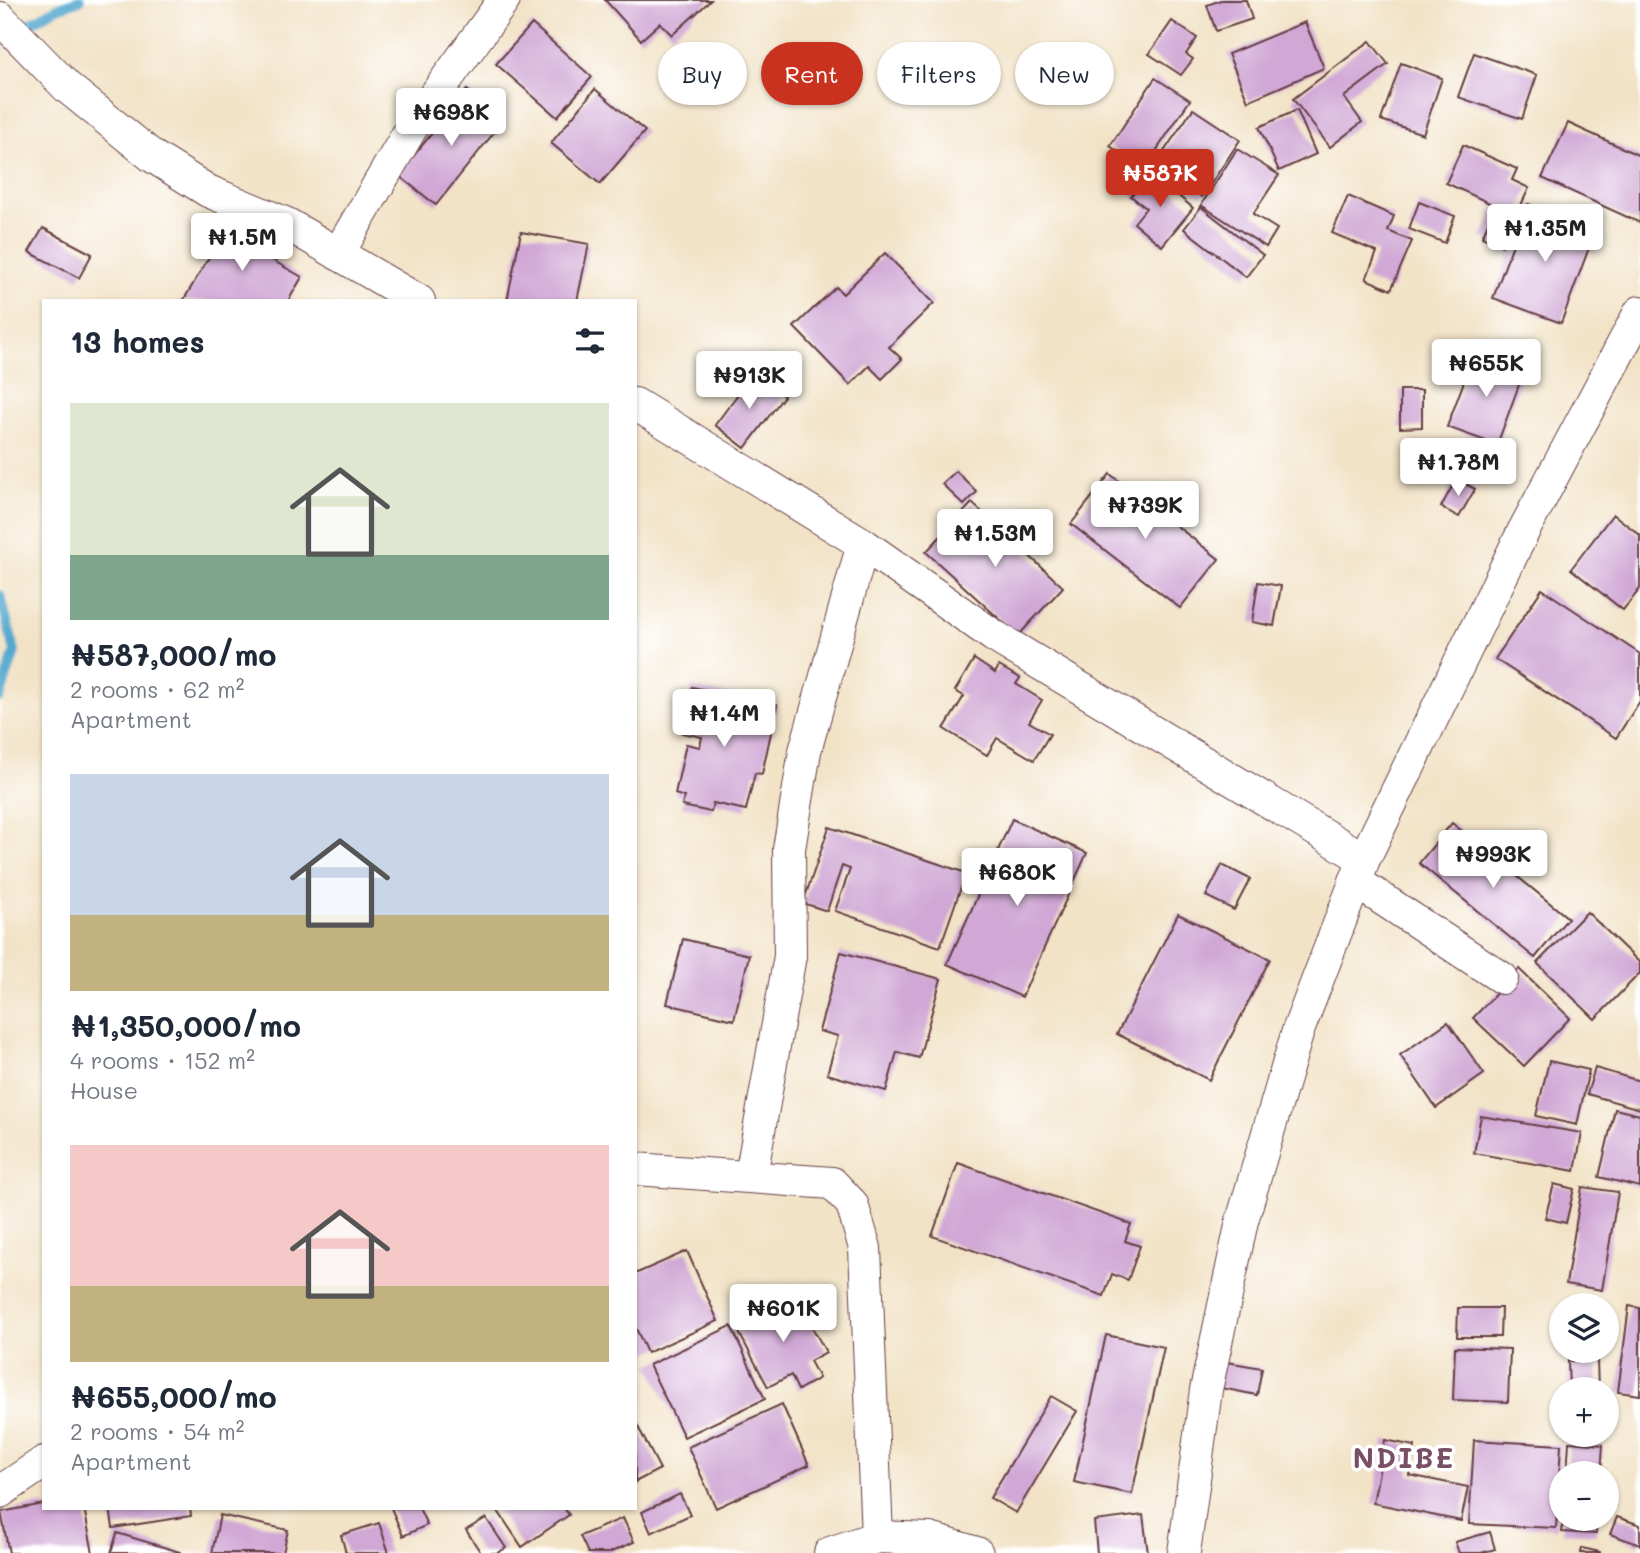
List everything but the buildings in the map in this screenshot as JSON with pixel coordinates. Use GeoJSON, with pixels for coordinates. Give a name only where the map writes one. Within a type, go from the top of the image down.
{"type":"FeatureCollection","features":[{"type":"Feature","properties":{"kind":"street"},"geometry":{"type":"LineString","coordinates":[[338,254],[412,127],[504,0]]}},
{"type":"Feature","properties":{"kind":"street"},"geometry":{"type":"LineString","coordinates":[[0,18],[67,87],[152,156],[208,191],[287,224],[338,254],[400,297]]}},
{"type":"Feature","properties":{"kind":"street"},"geometry":{"type":"LineString","coordinates":[[1184,1553],[1206,1390],[1242,1221],[1298,1031],[1360,870],[1523,532],[1640,312]]}},
{"type":"Feature","properties":{"kind":"street"},"geometry":{"type":"LineString","coordinates":[[637,405],[863,544],[994,636],[1360,870],[1502,978]]}},
{"type":"Feature","properties":{"kind":"street"},"geometry":{"type":"LineString","coordinates":[[751,1176],[790,956],[789,849],[805,751],[863,544]]}},
{"type":"Feature","properties":{"kind":"street"},"geometry":{"type":"LineString","coordinates":[[637,1169],[832,1183],[852,1204],[865,1248],[877,1537]]}},
{"type":"Feature","properties":{"kind":"street"},"geometry":{"type":"LineString","coordinates":[[0,1492],[42,1463]]}},
{"type":"Feature","properties":{"kind":"street"},"geometry":{"type":"LineString","coordinates":[[830,1553],[877,1537],[930,1539],[977,1553]]}},
{"type":"Feature","properties":{"kind":"waterway"},"geometry":{"type":"LineString","coordinates":[[0,41],[57,8],[80,0]]}},
{"type":"Feature","properties":{"kind":"waterway"},"geometry":{"type":"LineString","coordinates":[[0,595],[15,651],[0,697]]}},
{"type":"Feature","properties":{"kind":"district","name":"NDIBE"},"geometry":{"type":"Point","coordinates":[1404,1458]}}]}
